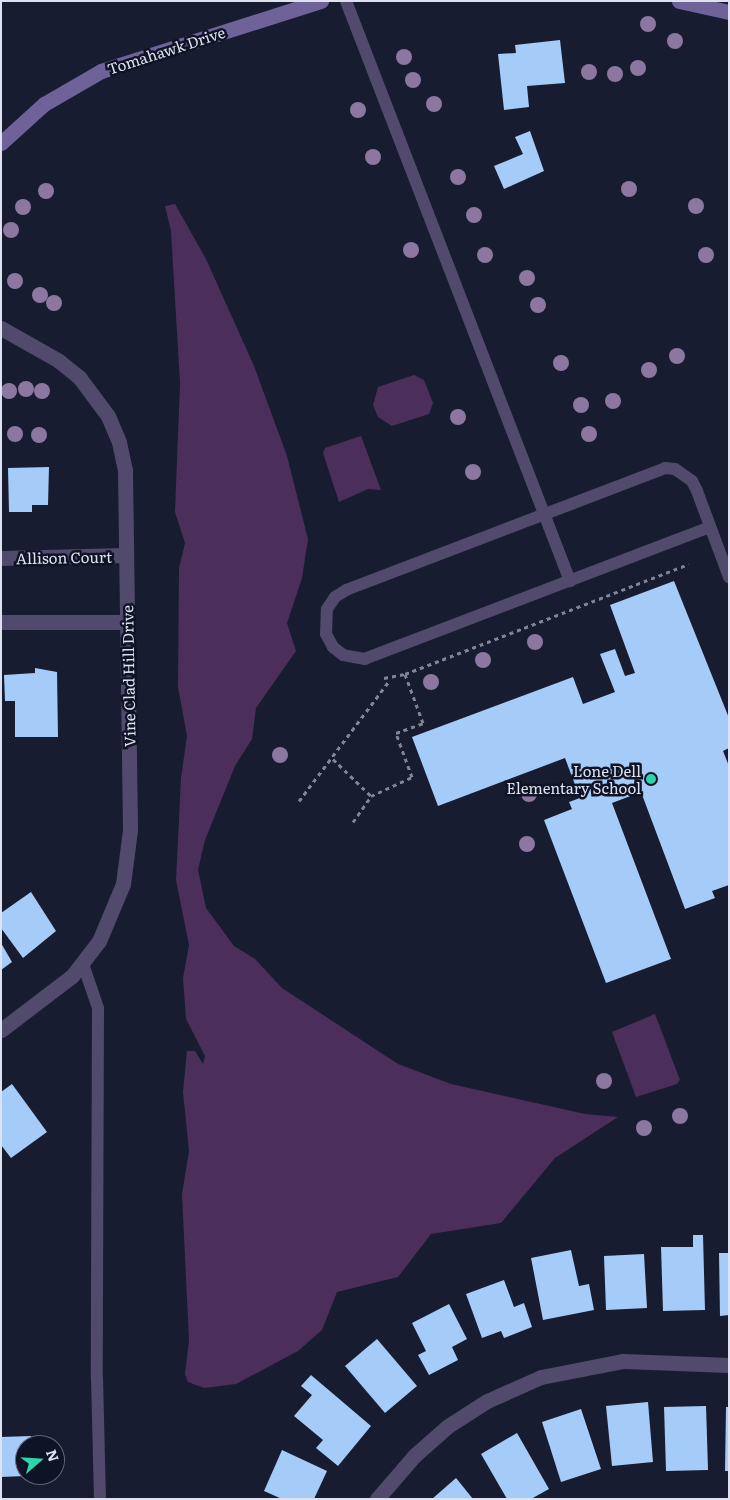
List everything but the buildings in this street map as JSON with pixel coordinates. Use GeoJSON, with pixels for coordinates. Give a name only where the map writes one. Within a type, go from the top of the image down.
{"type":"FeatureCollection","features":[{"type":"Feature","properties":{"kind":"street","name":"Tomahawk Drive"},"geometry":{"type":"LineString","coordinates":[[1,143],[44,104],[101,71],[321,1]]}},
{"type":"Feature","properties":{"kind":"street"},"geometry":{"type":"LineString","coordinates":[[679,1],[729,12]]}},
{"type":"Feature","properties":{"kind":"street","name":"Vine Clad Hill Drive"},"geometry":{"type":"LineString","coordinates":[[1,328],[45,352],[79,377],[108,416],[119,442],[125,470],[128,622],[128,859],[115,910],[83,964],[54,992],[1,1030]]}},
{"type":"Feature","properties":{"kind":"street","name":"Allison Court"},"geometry":{"type":"LineString","coordinates":[[1,558],[126,555]]}},
{"type":"Feature","properties":{"kind":"street"},"geometry":{"type":"LineString","coordinates":[[1,622],[128,622]]}},
{"type":"Feature","properties":{"kind":"street"},"geometry":{"type":"LineString","coordinates":[[377,1499],[414,1456],[448,1426],[487,1401],[541,1377],[597,1363],[648,1359],[729,1364]]}},
{"type":"Feature","properties":{"kind":"lane"},"geometry":{"type":"LineString","coordinates":[[346,1],[570,581]]}},
{"type":"Feature","properties":{"kind":"lane"},"geometry":{"type":"LineString","coordinates":[[710,528],[365,659],[343,655],[333,647],[326,634],[327,609],[335,597],[346,590],[665,468],[675,470],[692,481],[729,577]]}},
{"type":"Feature","properties":{"kind":"lane"},"geometry":{"type":"LineString","coordinates":[[83,964],[98,1008],[97,1377],[100,1499]]}},
{"type":"Feature","properties":{"kind":"path"},"geometry":{"type":"LineString","coordinates":[[299,801],[390,680],[688,564]]}},
{"type":"Feature","properties":{"kind":"path"},"geometry":{"type":"LineString","coordinates":[[353,822],[371,796],[412,777],[396,733],[423,723],[405,674]]}},
{"type":"Feature","properties":{"kind":"path"},"geometry":{"type":"LineString","coordinates":[[384,678],[390,680]]}},
{"type":"Feature","properties":{"kind":"path"},"geometry":{"type":"LineString","coordinates":[[332,759],[371,796]]}},
{"type":"Feature","properties":{"kind":"shaded area"},"geometry":{"type":"Polygon","coordinates":[[[175,204],[206,259],[254,366],[287,456],[308,539],[302,578],[287,623],[296,651],[256,708],[252,739],[235,766],[205,840],[198,870],[206,908],[234,946],[255,959],[282,988],[398,1064],[451,1084],[585,1114],[618,1117],[555,1158],[501,1223],[431,1234],[398,1277],[337,1292],[322,1330],[298,1351],[236,1384],[204,1388],[188,1382],[185,1374],[189,1341],[182,1194],[189,1151],[183,1092],[187,1051],[195,1051],[203,1064],[205,1056],[186,1019],[183,978],[189,945],[176,880],[181,778],[187,736],[178,687],[179,568],[185,543],[175,512],[180,383],[171,231],[165,206],[175,204]]]}},
{"type":"Feature","properties":{"kind":"shaded area"},"geometry":{"type":"Polygon","coordinates":[[[414,375],[424,380],[433,403],[429,414],[392,426],[378,417],[373,405],[378,387],[414,375]]]}},
{"type":"Feature","properties":{"kind":"shaded area"},"geometry":{"type":"Polygon","coordinates":[[[361,436],[381,490],[368,489],[339,502],[323,453],[325,448],[361,436]]]}},
{"type":"Feature","properties":{"kind":"shaded area"},"geometry":{"type":"Polygon","coordinates":[[[655,1014],[680,1080],[677,1084],[636,1097],[612,1032],[655,1014]]]}},
{"type":"Feature","properties":{"kind":"place","name":"Lone Dell Elementary School"},"geometry":{"type":"Point","coordinates":[651,779]}}]}
